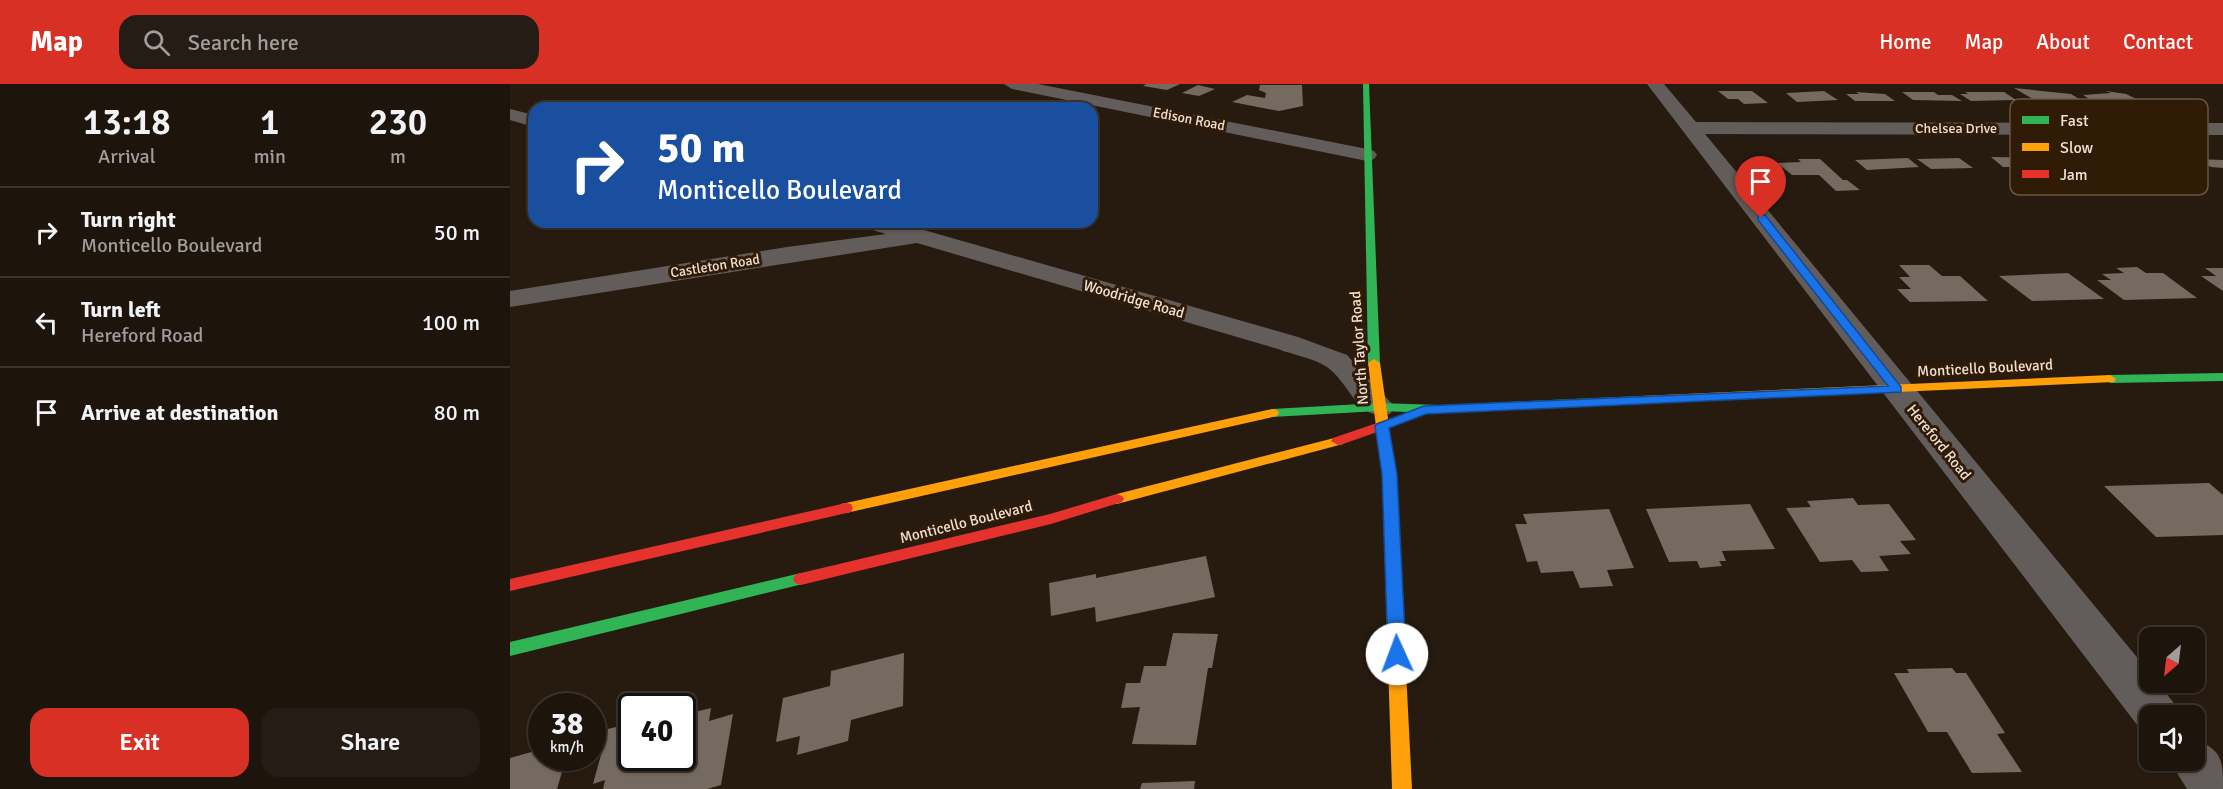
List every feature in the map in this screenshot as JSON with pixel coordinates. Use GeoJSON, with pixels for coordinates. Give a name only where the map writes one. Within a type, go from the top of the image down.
{"type":"FeatureCollection","features":[{"type":"Feature","properties":{"kind":"main road","name":"North Taylor Road"},"geometry":{"type":"LineString","coordinates":[[1366,84],[1366,155],[1374,371],[1389,474],[1402,789]]}},
{"type":"Feature","properties":{"kind":"main road","name":"Monticello Boulevard"},"geometry":{"type":"LineString","coordinates":[[510,585],[1260,414],[1381,417],[1424,410],[2076,379],[2223,376]]}},
{"type":"Feature","properties":{"kind":"main road","name":"Monticello Boulevard"},"geometry":{"type":"LineString","coordinates":[[510,649],[1051,519],[1145,490],[1316,448],[1381,417],[1424,410]]}},
{"type":"Feature","properties":{"kind":"street","name":"Edison Road"},"geometry":{"type":"LineString","coordinates":[[1012,84],[1366,155]]}},
{"type":"Feature","properties":{"kind":"street","name":"Hereford Road"},"geometry":{"type":"LineString","coordinates":[[1655,84],[2148,705]]}},
{"type":"Feature","properties":{"kind":"street"},"geometry":{"type":"LineString","coordinates":[[510,114],[528,119]]}},
{"type":"Feature","properties":{"kind":"street","name":"Chelsea Drive"},"geometry":{"type":"LineString","coordinates":[[1690,128],[2010,129]]}},
{"type":"Feature","properties":{"kind":"street","name":"Chelsea Drive"},"geometry":{"type":"LineString","coordinates":[[2208,129],[2223,129]]}},
{"type":"Feature","properties":{"kind":"street","name":"Woodridge Road"},"geometry":{"type":"LineString","coordinates":[[891,228],[1297,347],[1337,361],[1381,417]]}},
{"type":"Feature","properties":{"kind":"street","name":"Castleton Road"},"geometry":{"type":"LineString","coordinates":[[510,299],[787,254],[920,237]]}},
{"type":"Feature","properties":{"kind":"street"},"geometry":{"type":"LineString","coordinates":[[2202,771],[2216,789]]}},
{"type":"Feature","properties":{"kind":"building"},"geometry":{"type":"Polygon","coordinates":[[[1146,84],[1180,84],[1167,90],[1143,86],[1146,84]]]}},
{"type":"Feature","properties":{"kind":"building"},"geometry":{"type":"Polygon","coordinates":[[[1198,85],[1215,89],[1199,96],[1182,93],[1198,85]]]}},
{"type":"Feature","properties":{"kind":"building"},"geometry":{"type":"Polygon","coordinates":[[[1260,85],[1302,85],[1303,106],[1279,111],[1232,102],[1247,95],[1265,98],[1266,93],[1259,90],[1260,85]]]}},
{"type":"Feature","properties":{"kind":"building"},"geometry":{"type":"Polygon","coordinates":[[[2014,88],[2071,94],[2079,99],[2033,99],[2014,88]]]}},
{"type":"Feature","properties":{"kind":"building"},"geometry":{"type":"Polygon","coordinates":[[[1718,91],[1752,91],[1768,103],[1744,104],[1738,99],[1728,99],[1718,91]]]}},
{"type":"Feature","properties":{"kind":"building"},"geometry":{"type":"Polygon","coordinates":[[[1824,91],[1838,100],[1797,102],[1786,93],[1824,91]]]}},
{"type":"Feature","properties":{"kind":"building"},"geometry":{"type":"Polygon","coordinates":[[[2106,91],[2126,94],[2137,99],[2089,99],[2083,95],[2111,93],[2106,91]]]}},
{"type":"Feature","properties":{"kind":"building"},"geometry":{"type":"Polygon","coordinates":[[[1856,92],[1885,94],[1895,101],[1855,101],[1846,94],[1859,94],[1856,92]]]}},
{"type":"Feature","properties":{"kind":"building"},"geometry":{"type":"Polygon","coordinates":[[[1902,92],[1934,92],[1938,95],[1952,95],[1962,101],[1913,100],[1902,92]]]}},
{"type":"Feature","properties":{"kind":"building"},"geometry":{"type":"Polygon","coordinates":[[[1965,92],[2004,92],[2014,99],[1971,101],[1960,94],[1968,94],[1965,92]]]}},
{"type":"Feature","properties":{"kind":"building"},"geometry":{"type":"Polygon","coordinates":[[[1991,157],[2010,157],[2010,167],[2003,167],[1991,157]]]}},
{"type":"Feature","properties":{"kind":"building"},"geometry":{"type":"Polygon","coordinates":[[[1908,158],[1919,167],[1867,170],[1855,160],[1908,158]]]}},
{"type":"Feature","properties":{"kind":"building"},"geometry":{"type":"Polygon","coordinates":[[[1959,158],[1973,168],[1931,169],[1917,159],[1959,158]]]}},
{"type":"Feature","properties":{"kind":"building"},"geometry":{"type":"Polygon","coordinates":[[[1798,159],[1820,159],[1843,180],[1847,180],[1860,190],[1836,191],[1819,175],[1792,175],[1777,163],[1801,162],[1798,159]]]}},
{"type":"Feature","properties":{"kind":"building"},"geometry":{"type":"Polygon","coordinates":[[[2208,159],[2223,160],[2223,168],[2208,165],[2208,159]]]}},
{"type":"Feature","properties":{"kind":"building"},"geometry":{"type":"Polygon","coordinates":[[[1899,265],[1929,265],[1942,276],[1960,276],[1988,301],[1910,302],[1897,289],[1911,289],[1899,277],[1910,277],[1899,265]]]}},
{"type":"Feature","properties":{"kind":"building"},"geometry":{"type":"Polygon","coordinates":[[[2137,267],[2146,273],[2163,273],[2197,298],[2124,300],[2097,280],[2111,280],[2102,274],[2124,273],[2116,268],[2137,267]]]}},
{"type":"Feature","properties":{"kind":"building"},"geometry":{"type":"Polygon","coordinates":[[[2205,268],[2223,268],[2223,291],[2201,276],[2216,276],[2205,268]]]}},
{"type":"Feature","properties":{"kind":"building"},"geometry":{"type":"Polygon","coordinates":[[[2068,273],[2104,299],[2032,301],[1999,276],[2068,273]]]}},
{"type":"Feature","properties":{"kind":"building"},"geometry":{"type":"Polygon","coordinates":[[[2209,483],[2223,495],[2223,535],[2156,537],[2104,486],[2209,483]]]}},
{"type":"Feature","properties":{"kind":"building"},"geometry":{"type":"Polygon","coordinates":[[[1853,498],[1858,505],[1889,504],[1916,540],[1900,541],[1911,554],[1879,556],[1889,571],[1861,572],[1852,560],[1820,562],[1786,508],[1811,507],[1807,501],[1853,498]]]}},
{"type":"Feature","properties":{"kind":"building"},"geometry":{"type":"Polygon","coordinates":[[[1750,504],[1775,549],[1722,551],[1726,561],[1719,561],[1722,566],[1700,568],[1697,561],[1669,562],[1646,509],[1750,504]]]}},
{"type":"Feature","properties":{"kind":"building"},"geometry":{"type":"Polygon","coordinates":[[[1609,509],[1634,568],[1607,570],[1613,586],[1580,588],[1573,571],[1541,573],[1537,561],[1527,562],[1515,524],[1527,524],[1523,514],[1609,509]]]}},
{"type":"Feature","properties":{"kind":"building"},"geometry":{"type":"Polygon","coordinates":[[[1206,556],[1215,597],[1096,622],[1095,607],[1051,616],[1049,583],[1096,574],[1096,578],[1206,556]]]}},
{"type":"Feature","properties":{"kind":"building"},"geometry":{"type":"Polygon","coordinates":[[[1173,633],[1218,634],[1212,668],[1208,668],[1196,745],[1132,744],[1140,707],[1121,708],[1126,683],[1140,683],[1144,666],[1166,666],[1173,633]]]}},
{"type":"Feature","properties":{"kind":"building"},"geometry":{"type":"Polygon","coordinates":[[[904,653],[903,706],[851,720],[848,741],[797,755],[800,736],[776,742],[783,698],[830,686],[831,671],[904,653]]]}},
{"type":"Feature","properties":{"kind":"building"},"geometry":{"type":"Polygon","coordinates":[[[1952,668],[1956,673],[1966,673],[2005,733],[1997,734],[2022,772],[1972,773],[1947,732],[1928,732],[1894,673],[1909,673],[1907,669],[1952,668]]]}},
{"type":"Feature","properties":{"kind":"building"},"geometry":{"type":"Polygon","coordinates":[[[711,708],[709,721],[733,714],[721,785],[707,789],[603,789],[605,780],[593,784],[597,771],[606,771],[608,729],[618,726],[618,771],[696,771],[696,712],[711,708]]]}},
{"type":"Feature","properties":{"kind":"building"},"geometry":{"type":"Polygon","coordinates":[[[528,753],[528,771],[562,771],[557,789],[510,789],[510,758],[528,753]]]}},
{"type":"Feature","properties":{"kind":"building"},"geometry":{"type":"Polygon","coordinates":[[[1195,781],[1194,789],[1140,789],[1142,783],[1195,781]]]}},
{"type":"Feature","properties":{"kind":"traffic: fast"},"geometry":{"type":"LineString","coordinates":[[1366,84],[1374,363]]}},
{"type":"Feature","properties":{"kind":"traffic: fast"},"geometry":{"type":"LineString","coordinates":[[2110,379],[2223,377]]}},
{"type":"Feature","properties":{"kind":"traffic: fast"},"geometry":{"type":"LineString","coordinates":[[1272,413],[1379,407],[1440,409],[1640,400]]}},
{"type":"Feature","properties":{"kind":"traffic: fast"},"geometry":{"type":"LineString","coordinates":[[510,649],[801,579]]}},
{"type":"Feature","properties":{"kind":"traffic: slow"},"geometry":{"type":"LineString","coordinates":[[1374,363],[1389,474],[1402,789]]}},
{"type":"Feature","properties":{"kind":"traffic: slow"},"geometry":{"type":"LineString","coordinates":[[1640,400],[2110,379]]}},
{"type":"Feature","properties":{"kind":"traffic: slow"},"geometry":{"type":"LineString","coordinates":[[846,508],[1272,413]]}},
{"type":"Feature","properties":{"kind":"traffic: slow"},"geometry":{"type":"LineString","coordinates":[[1117,499],[1338,441]]}},
{"type":"Feature","properties":{"kind":"traffic: jam"},"geometry":{"type":"LineString","coordinates":[[1338,441],[1412,415]]}},
{"type":"Feature","properties":{"kind":"traffic: jam"},"geometry":{"type":"LineString","coordinates":[[801,579],[1051,519],[1117,499]]}},
{"type":"Feature","properties":{"kind":"traffic: jam"},"geometry":{"type":"LineString","coordinates":[[510,585],[846,508]]}},
{"type":"Feature","properties":{"kind":"route"},"geometry":{"type":"LineString","coordinates":[[1397,654],[1389,474],[1382,426],[1424,410],[1897,389],[1761,218]]}}]}
